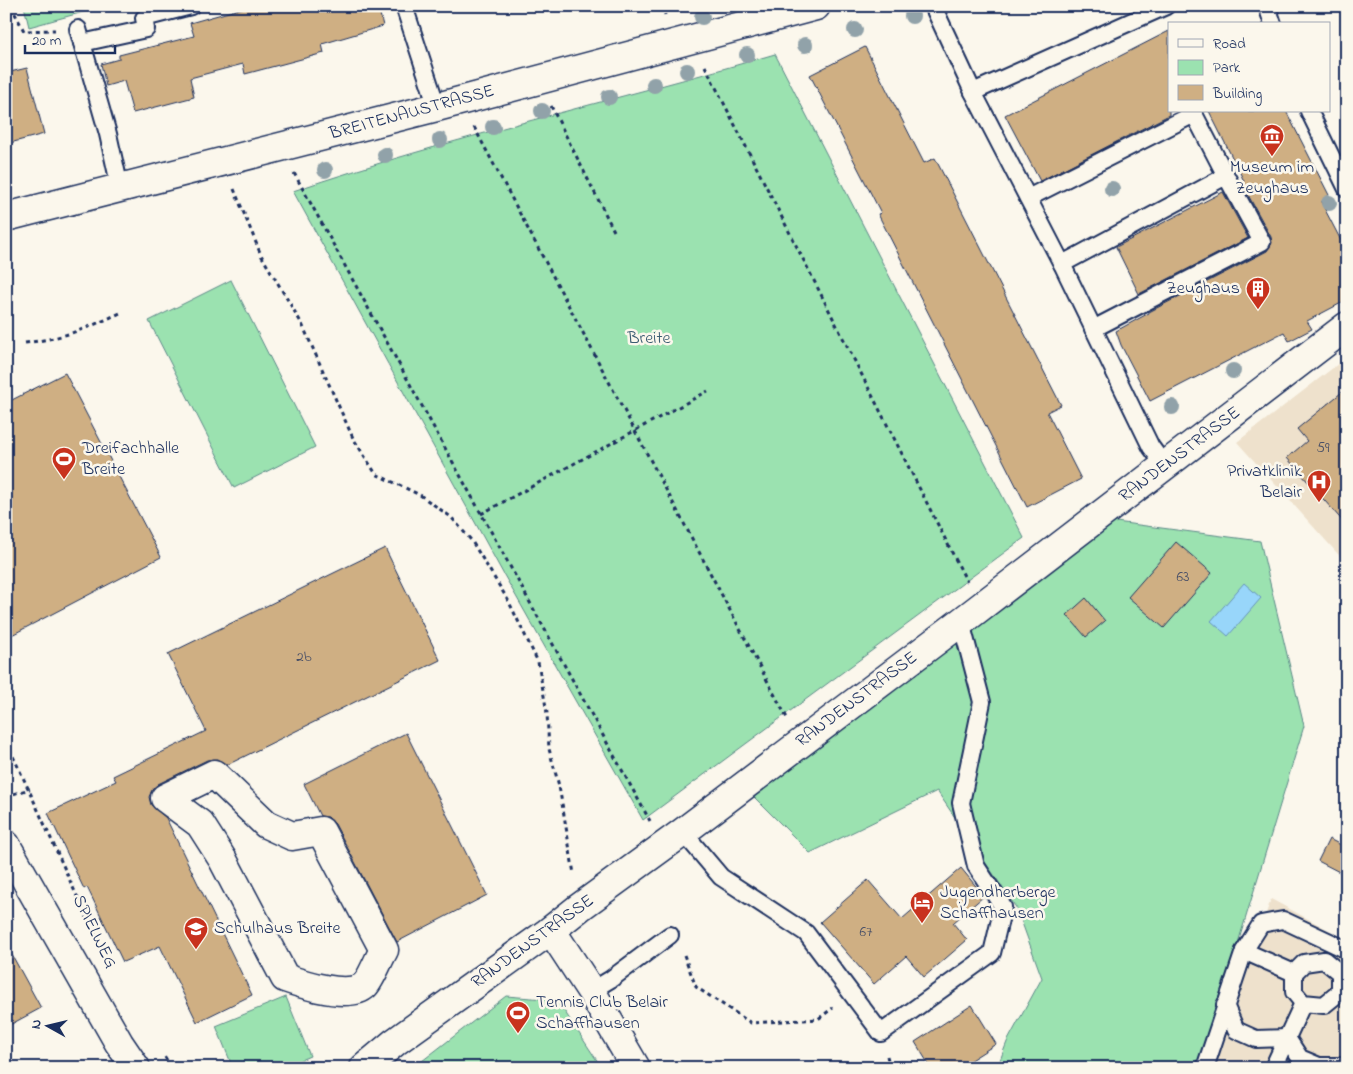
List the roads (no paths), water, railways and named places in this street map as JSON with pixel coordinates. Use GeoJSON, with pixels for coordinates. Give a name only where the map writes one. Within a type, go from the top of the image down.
{"type":"FeatureCollection","features":[{"type":"Feature","properties":{"kind":"street","name":"BREITENAUSTRASSE"},"geometry":{"type":"LineString","coordinates":[[6,218],[448,104],[816,6]]}},
{"type":"Feature","properties":{"kind":"street","name":"RANDENSTRASSE"},"geometry":{"type":"LineString","coordinates":[[364,1068],[395,1042],[551,930],[970,615],[1347,326]]}},
{"type":"Feature","properties":{"kind":"street"},"geometry":{"type":"LineString","coordinates":[[214,774],[266,824],[292,836],[321,831],[384,950],[365,985],[352,992],[310,987],[285,978],[222,860],[200,824],[165,798],[214,774]]}},
{"type":"Feature","properties":{"kind":"street","name":"SPIELWEG"},"geometry":{"type":"LineString","coordinates":[[6,845],[119,1043],[136,1068]]}},
{"type":"Feature","properties":{"kind":"street"},"geometry":{"type":"LineString","coordinates":[[551,930],[591,991],[636,1068]]}},
{"type":"Feature","properties":{"kind":"lane"},"geometry":{"type":"LineString","coordinates":[[120,188],[108,134],[80,36],[146,29],[144,18],[191,6]]}},
{"type":"Feature","properties":{"kind":"lane"},"geometry":{"type":"LineString","coordinates":[[404,6],[448,104]]}},
{"type":"Feature","properties":{"kind":"lane"},"geometry":{"type":"LineString","coordinates":[[933,6],[973,92],[1062,264],[1152,447],[1165,466]]}},
{"type":"Feature","properties":{"kind":"lane"},"geometry":{"type":"LineString","coordinates":[[973,92],[1166,6]]}},
{"type":"Feature","properties":{"kind":"lane"},"geometry":{"type":"LineString","coordinates":[[1267,6],[1272,22]]}},
{"type":"Feature","properties":{"kind":"lane"},"geometry":{"type":"LineString","coordinates":[[1309,112],[1347,189]]}},
{"type":"Feature","properties":{"kind":"lane"},"geometry":{"type":"LineString","coordinates":[[1028,198],[1194,114],[1262,242],[1093,329]]}},
{"type":"Feature","properties":{"kind":"lane"},"geometry":{"type":"LineString","coordinates":[[1062,264],[1226,176]]}},
{"type":"Feature","properties":{"kind":"lane"},"geometry":{"type":"LineString","coordinates":[[673,839],[721,877],[806,933],[881,1033],[992,953],[1003,907],[976,866],[961,803],[982,702],[970,615]]}},
{"type":"Feature","properties":{"kind":"lane"},"geometry":{"type":"LineString","coordinates":[[1204,1068],[1244,951],[1261,924],[1283,920],[1347,950]]}},
{"type":"Feature","properties":{"kind":"lane"},"geometry":{"type":"LineString","coordinates":[[591,991],[611,979],[670,934]]}},
{"type":"Feature","properties":{"kind":"lane"},"geometry":{"type":"LineString","coordinates":[[1244,951],[1294,973]]}},
{"type":"Feature","properties":{"kind":"lane"},"geometry":{"type":"LineString","coordinates":[[1324,960],[1340,973],[1344,993],[1324,1005],[1302,1003],[1294,992],[1294,973],[1304,963],[1324,960]]}},
{"type":"Feature","properties":{"kind":"lane"},"geometry":{"type":"LineString","coordinates":[[1274,1068],[1302,1003]]}},
{"type":"Feature","properties":{"kind":"lane"},"geometry":{"type":"LineString","coordinates":[[1225,1005],[1236,1030],[1256,1038],[1287,1038]]}},
{"type":"Feature","properties":{"kind":"lane"},"geometry":{"type":"LineString","coordinates":[[1287,1038],[1300,1058],[1319,1066],[1345,1065]]}},
{"type":"Feature","properties":{"kind":"water"},"geometry":{"type":"Polygon","coordinates":[[[1244,583],[1261,598],[1228,636],[1211,621],[1244,583]]]}},
{"type":"Feature","properties":{"kind":"place","name":"Museum im Zeughaus"},"geometry":{"type":"Point","coordinates":[1272,157]}},
{"type":"Feature","properties":{"kind":"place","name":"Zeughaus"},"geometry":{"type":"Point","coordinates":[1258,310]}},
{"type":"Feature","properties":{"kind":"place","name":"Dreifachhalle Breite"},"geometry":{"type":"Point","coordinates":[64,480]}},
{"type":"Feature","properties":{"kind":"place","name":"Privatklinik Belair"},"geometry":{"type":"Point","coordinates":[1319,503]}},
{"type":"Feature","properties":{"kind":"place","name":"Jugendherberge Schaffhausen"},"geometry":{"type":"Point","coordinates":[922,924]}},
{"type":"Feature","properties":{"kind":"place","name":"Schulhaus Breite"},"geometry":{"type":"Point","coordinates":[196,950]}},
{"type":"Feature","properties":{"kind":"place","name":"Tennis Club Belair Schaffhausen"},"geometry":{"type":"Point","coordinates":[518,1034]}},
{"type":"Feature","properties":{"kind":"park label","name":"Breite"},"geometry":{"type":"Point","coordinates":[649,339]}}]}
